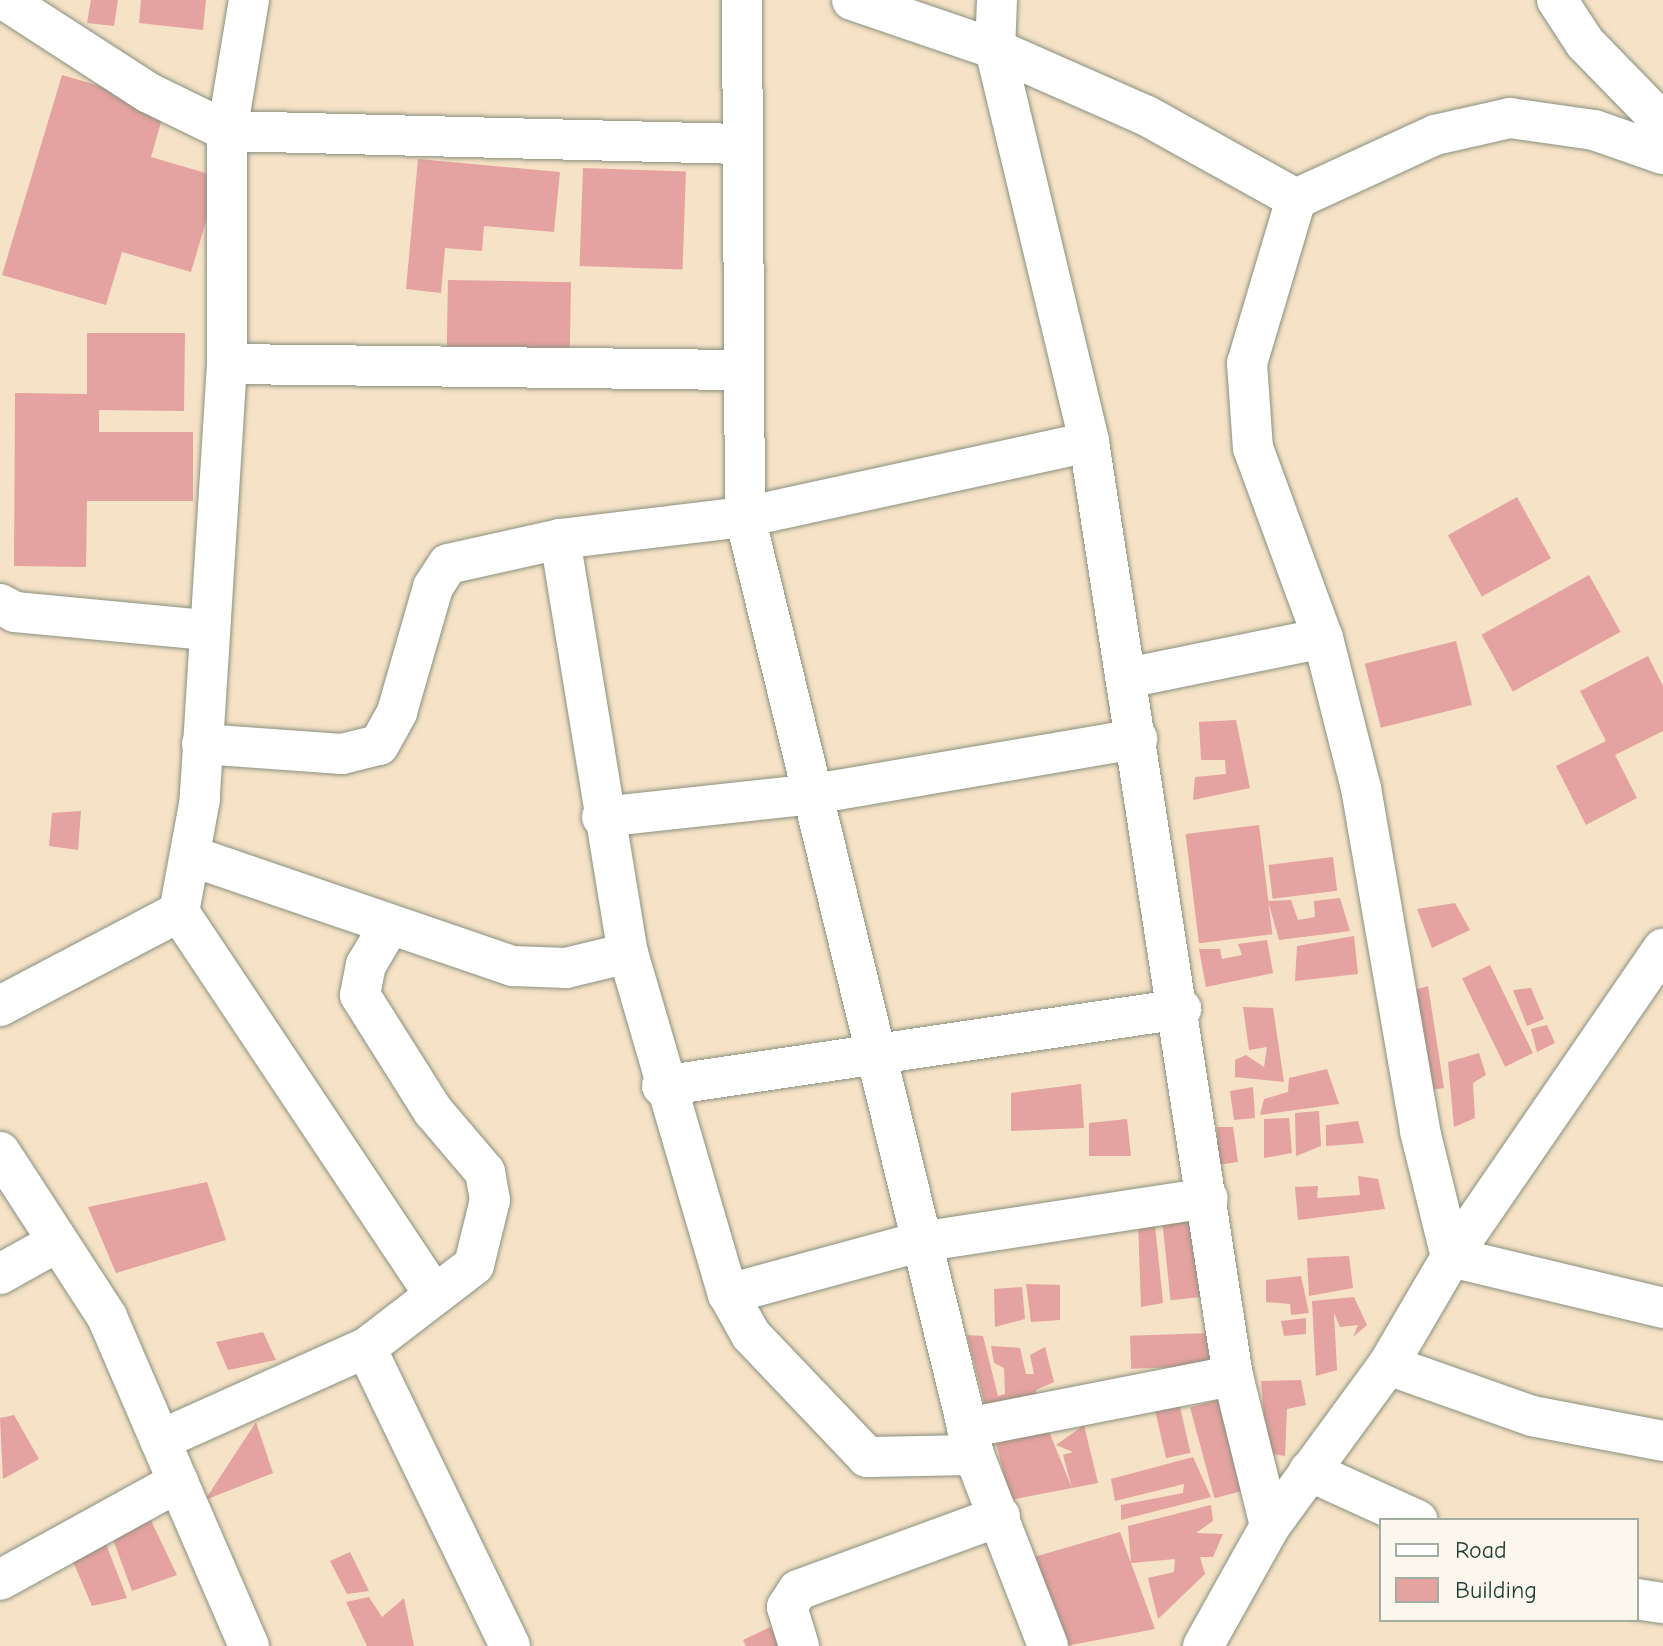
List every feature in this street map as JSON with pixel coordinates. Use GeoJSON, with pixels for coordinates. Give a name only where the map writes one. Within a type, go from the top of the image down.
{"type":"FeatureCollection","features":[{"type":"Feature","properties":{"kind":"street"},"geometry":{"type":"LineString","coordinates":[[5,0],[149,93],[227,131],[741,144]]}},
{"type":"Feature","properties":{"kind":"street"},"geometry":{"type":"LineString","coordinates":[[249,0],[227,131],[227,364],[207,630],[202,744],[191,856],[179,912],[434,1294]]}},
{"type":"Feature","properties":{"kind":"street"},"geometry":{"type":"LineString","coordinates":[[742,0],[739,370],[745,517],[971,1441],[1048,1646]]}},
{"type":"Feature","properties":{"kind":"street"},"geometry":{"type":"LineString","coordinates":[[852,0],[995,49],[1147,116],[1296,199]]}},
{"type":"Feature","properties":{"kind":"street"},"geometry":{"type":"LineString","coordinates":[[997,0],[995,49],[1089,442],[1181,1009],[1233,1376],[1270,1526]]}},
{"type":"Feature","properties":{"kind":"street"},"geometry":{"type":"LineString","coordinates":[[1557,0],[1585,43],[1663,123]]}},
{"type":"Feature","properties":{"kind":"street"},"geometry":{"type":"LineString","coordinates":[[1451,1257],[1420,1131],[1361,788],[1323,638],[1253,448],[1247,363],[1296,199],[1435,135],[1510,118],[1594,130],[1663,154]]}},
{"type":"Feature","properties":{"kind":"street"},"geometry":{"type":"LineString","coordinates":[[227,364],[739,370]]}},
{"type":"Feature","properties":{"kind":"street"},"geometry":{"type":"LineString","coordinates":[[202,744],[368,753],[397,712],[433,587],[448,564],[560,539],[745,517],[1089,442]]}},
{"type":"Feature","properties":{"kind":"street"},"geometry":{"type":"LineString","coordinates":[[560,539],[602,817],[628,953],[662,1086],[728,1294],[751,1335],[867,1457],[971,1441],[1233,1376]]}},
{"type":"Feature","properties":{"kind":"street"},"geometry":{"type":"LineString","coordinates":[[0,604],[15,612],[207,630]]}},
{"type":"Feature","properties":{"kind":"street"},"geometry":{"type":"LineString","coordinates":[[1127,678],[1323,638]]}},
{"type":"Feature","properties":{"kind":"street"},"geometry":{"type":"LineString","coordinates":[[602,817],[814,794],[1137,739]]}},
{"type":"Feature","properties":{"kind":"street"},"geometry":{"type":"LineString","coordinates":[[191,856],[389,926],[543,970],[628,953]]}},
{"type":"Feature","properties":{"kind":"street"},"geometry":{"type":"LineString","coordinates":[[0,1006],[179,912]]}},
{"type":"Feature","properties":{"kind":"street"},"geometry":{"type":"LineString","coordinates":[[160,1440],[366,1348],[474,1265],[490,1200],[485,1172],[433,1111],[360,995],[366,965],[389,926]]}},
{"type":"Feature","properties":{"kind":"street"},"geometry":{"type":"LineString","coordinates":[[1203,1646],[1270,1526],[1388,1365],[1451,1257],[1663,949]]}},
{"type":"Feature","properties":{"kind":"street"},"geometry":{"type":"LineString","coordinates":[[662,1086],[875,1050],[1181,1009]]}},
{"type":"Feature","properties":{"kind":"street"},"geometry":{"type":"LineString","coordinates":[[0,1152],[54,1244],[107,1317],[249,1646]]}},
{"type":"Feature","properties":{"kind":"street"},"geometry":{"type":"LineString","coordinates":[[728,1294],[920,1242],[1208,1198]]}},
{"type":"Feature","properties":{"kind":"street"},"geometry":{"type":"LineString","coordinates":[[0,1274],[54,1244]]}},
{"type":"Feature","properties":{"kind":"street"},"geometry":{"type":"LineString","coordinates":[[1451,1257],[1663,1308]]}},
{"type":"Feature","properties":{"kind":"street"},"geometry":{"type":"LineString","coordinates":[[366,1348],[510,1646]]}},
{"type":"Feature","properties":{"kind":"street"},"geometry":{"type":"LineString","coordinates":[[1388,1365],[1532,1416],[1663,1441]]}},
{"type":"Feature","properties":{"kind":"street"},"geometry":{"type":"LineString","coordinates":[[1309,1471],[1413,1518]]}},
{"type":"Feature","properties":{"kind":"street"},"geometry":{"type":"LineString","coordinates":[[0,1580],[178,1482]]}},
{"type":"Feature","properties":{"kind":"street"},"geometry":{"type":"LineString","coordinates":[[799,1646],[787,1607],[798,1590],[1000,1516]]}},
{"type":"Feature","properties":{"kind":"street"},"geometry":{"type":"LineString","coordinates":[[1639,1599],[1663,1603]]}},
{"type":"Feature","properties":{"kind":"building"},"geometry":{"type":"Polygon","coordinates":[[[91,0],[118,0],[114,26],[87,23],[91,0]]]}},
{"type":"Feature","properties":{"kind":"building"},"geometry":{"type":"Polygon","coordinates":[[[141,0],[206,0],[203,30],[139,23],[141,0]]]}},
{"type":"Feature","properties":{"kind":"building"},"geometry":{"type":"Polygon","coordinates":[[[62,75],[166,105],[151,157],[219,177],[191,272],[122,252],[106,305],[2,275],[62,75]]]}},
{"type":"Feature","properties":{"kind":"building"},"geometry":{"type":"Polygon","coordinates":[[[418,159],[560,172],[554,232],[484,226],[482,251],[445,248],[441,293],[406,289],[418,159]]]}},
{"type":"Feature","properties":{"kind":"building"},"geometry":{"type":"Polygon","coordinates":[[[583,168],[686,172],[683,270],[580,266],[583,168]]]}},
{"type":"Feature","properties":{"kind":"building"},"geometry":{"type":"Polygon","coordinates":[[[448,280],[571,282],[570,351],[447,349],[448,280]]]}},
{"type":"Feature","properties":{"kind":"building"},"geometry":{"type":"Polygon","coordinates":[[[87,333],[185,333],[184,411],[99,410],[99,432],[193,432],[193,501],[87,501],[86,567],[14,566],[15,393],[87,394],[87,333]]]}},
{"type":"Feature","properties":{"kind":"building"},"geometry":{"type":"Polygon","coordinates":[[[1517,497],[1551,558],[1482,597],[1448,535],[1517,497]]]}},
{"type":"Feature","properties":{"kind":"building"},"geometry":{"type":"Polygon","coordinates":[[[1589,575],[1621,632],[1513,691],[1481,635],[1589,575]]]}},
{"type":"Feature","properties":{"kind":"building"},"geometry":{"type":"Polygon","coordinates":[[[1456,641],[1472,705],[1381,728],[1365,664],[1456,641]]]}},
{"type":"Feature","properties":{"kind":"building"},"geometry":{"type":"Polygon","coordinates":[[[1648,656],[1663,686],[1663,731],[1615,755],[1637,798],[1586,825],[1556,766],[1606,741],[1580,691],[1648,656]]]}},
{"type":"Feature","properties":{"kind":"building"},"geometry":{"type":"Polygon","coordinates":[[[1236,720],[1250,788],[1193,800],[1195,777],[1226,774],[1225,760],[1201,760],[1199,722],[1236,720]]]}},
{"type":"Feature","properties":{"kind":"building"},"geometry":{"type":"Polygon","coordinates":[[[81,811],[78,850],[49,846],[52,813],[81,811]]]}},
{"type":"Feature","properties":{"kind":"building"},"geometry":{"type":"Polygon","coordinates":[[[1259,825],[1272,934],[1199,943],[1186,834],[1259,825]]]}},
{"type":"Feature","properties":{"kind":"building"},"geometry":{"type":"Polygon","coordinates":[[[1333,857],[1337,891],[1273,899],[1268,865],[1333,857]]]}},
{"type":"Feature","properties":{"kind":"building"},"geometry":{"type":"Polygon","coordinates":[[[1340,898],[1350,931],[1279,940],[1268,901],[1291,900],[1298,920],[1315,917],[1314,901],[1340,898]]]}},
{"type":"Feature","properties":{"kind":"building"},"geometry":{"type":"Polygon","coordinates":[[[1455,903],[1470,930],[1432,948],[1417,909],[1455,903]]]}},
{"type":"Feature","properties":{"kind":"building"},"geometry":{"type":"Polygon","coordinates":[[[1354,936],[1358,974],[1295,981],[1297,946],[1354,936]]]}},
{"type":"Feature","properties":{"kind":"building"},"geometry":{"type":"Polygon","coordinates":[[[1267,940],[1273,973],[1206,987],[1199,949],[1220,949],[1222,959],[1242,955],[1238,944],[1267,940]]]}},
{"type":"Feature","properties":{"kind":"building"},"geometry":{"type":"Polygon","coordinates":[[[1490,965],[1533,1053],[1505,1067],[1462,979],[1490,965]]]}},
{"type":"Feature","properties":{"kind":"building"},"geometry":{"type":"Polygon","coordinates":[[[1428,986],[1444,1088],[1429,1090],[1408,992],[1428,986]]]}},
{"type":"Feature","properties":{"kind":"building"},"geometry":{"type":"Polygon","coordinates":[[[1531,988],[1544,1019],[1527,1026],[1513,990],[1531,988]]]}},
{"type":"Feature","properties":{"kind":"building"},"geometry":{"type":"Polygon","coordinates":[[[1243,1007],[1273,1008],[1284,1082],[1235,1077],[1235,1060],[1246,1055],[1264,1067],[1267,1047],[1249,1050],[1243,1007]]]}},
{"type":"Feature","properties":{"kind":"building"},"geometry":{"type":"Polygon","coordinates":[[[1547,1025],[1555,1043],[1537,1052],[1531,1029],[1547,1025]]]}},
{"type":"Feature","properties":{"kind":"building"},"geometry":{"type":"Polygon","coordinates":[[[1479,1053],[1486,1075],[1473,1083],[1475,1118],[1454,1127],[1448,1062],[1479,1053]]]}},
{"type":"Feature","properties":{"kind":"building"},"geometry":{"type":"Polygon","coordinates":[[[1327,1069],[1339,1104],[1260,1115],[1264,1099],[1288,1092],[1289,1078],[1327,1069]]]}},
{"type":"Feature","properties":{"kind":"building"},"geometry":{"type":"Polygon","coordinates":[[[1081,1084],[1084,1128],[1011,1131],[1011,1093],[1081,1084]]]}},
{"type":"Feature","properties":{"kind":"building"},"geometry":{"type":"Polygon","coordinates":[[[1253,1087],[1255,1118],[1234,1120],[1230,1091],[1253,1087]]]}},
{"type":"Feature","properties":{"kind":"building"},"geometry":{"type":"Polygon","coordinates":[[[1319,1111],[1321,1146],[1296,1156],[1295,1113],[1319,1111]]]}},
{"type":"Feature","properties":{"kind":"building"},"geometry":{"type":"Polygon","coordinates":[[[1289,1118],[1292,1153],[1264,1158],[1264,1119],[1289,1118]]]}},
{"type":"Feature","properties":{"kind":"building"},"geometry":{"type":"Polygon","coordinates":[[[1127,1119],[1131,1156],[1089,1156],[1089,1123],[1127,1119]]]}},
{"type":"Feature","properties":{"kind":"building"},"geometry":{"type":"Polygon","coordinates":[[[1358,1121],[1364,1143],[1326,1146],[1326,1125],[1358,1121]]]}},
{"type":"Feature","properties":{"kind":"building"},"geometry":{"type":"Polygon","coordinates":[[[1217,1127],[1233,1127],[1238,1162],[1218,1165],[1217,1127]]]}},
{"type":"Feature","properties":{"kind":"building"},"geometry":{"type":"Polygon","coordinates":[[[1358,1176],[1378,1179],[1385,1209],[1298,1220],[1295,1187],[1318,1186],[1317,1198],[1360,1195],[1358,1176]]]}},
{"type":"Feature","properties":{"kind":"building"},"geometry":{"type":"Polygon","coordinates":[[[207,1182],[226,1240],[116,1273],[88,1207],[207,1182]]]}},
{"type":"Feature","properties":{"kind":"building"},"geometry":{"type":"Polygon","coordinates":[[[1197,1217],[1205,1297],[1171,1300],[1162,1221],[1197,1217]]]}},
{"type":"Feature","properties":{"kind":"building"},"geometry":{"type":"Polygon","coordinates":[[[1138,1221],[1155,1225],[1163,1303],[1141,1307],[1138,1221]]]}},
{"type":"Feature","properties":{"kind":"building"},"geometry":{"type":"Polygon","coordinates":[[[1349,1256],[1353,1288],[1309,1296],[1307,1258],[1349,1256]]]}},
{"type":"Feature","properties":{"kind":"building"},"geometry":{"type":"Polygon","coordinates":[[[1301,1276],[1309,1313],[1291,1315],[1290,1304],[1266,1302],[1266,1280],[1301,1276]]]}},
{"type":"Feature","properties":{"kind":"building"},"geometry":{"type":"Polygon","coordinates":[[[1026,1284],[1060,1285],[1060,1320],[1031,1322],[1026,1284]]]}},
{"type":"Feature","properties":{"kind":"building"},"geometry":{"type":"Polygon","coordinates":[[[1022,1287],[1025,1319],[995,1327],[994,1289],[1022,1287]]]}},
{"type":"Feature","properties":{"kind":"building"},"geometry":{"type":"Polygon","coordinates":[[[1354,1297],[1367,1325],[1353,1337],[1358,1325],[1340,1327],[1334,1313],[1337,1370],[1316,1376],[1312,1301],[1354,1297]]]}},
{"type":"Feature","properties":{"kind":"building"},"geometry":{"type":"Polygon","coordinates":[[[1306,1318],[1306,1334],[1284,1336],[1281,1321],[1306,1318]]]}},
{"type":"Feature","properties":{"kind":"building"},"geometry":{"type":"Polygon","coordinates":[[[263,1332],[276,1360],[228,1370],[216,1342],[263,1332]]]}},
{"type":"Feature","properties":{"kind":"building"},"geometry":{"type":"Polygon","coordinates":[[[1210,1333],[1211,1366],[1131,1369],[1130,1336],[1210,1333]]]}},
{"type":"Feature","properties":{"kind":"building"},"geometry":{"type":"Polygon","coordinates":[[[967,1335],[983,1336],[998,1396],[1005,1394],[1004,1368],[994,1363],[991,1346],[1020,1348],[1026,1374],[1034,1374],[1030,1355],[1045,1347],[1054,1382],[1036,1390],[1035,1405],[987,1413],[967,1335]]]}},
{"type":"Feature","properties":{"kind":"building"},"geometry":{"type":"Polygon","coordinates":[[[1301,1380],[1306,1405],[1287,1409],[1285,1456],[1267,1453],[1261,1381],[1301,1380]]]}},
{"type":"Feature","properties":{"kind":"building"},"geometry":{"type":"Polygon","coordinates":[[[1222,1399],[1246,1490],[1214,1498],[1190,1408],[1222,1399]]]}},
{"type":"Feature","properties":{"kind":"building"},"geometry":{"type":"Polygon","coordinates":[[[1179,1403],[1190,1453],[1166,1458],[1155,1409],[1179,1403]]]}},
{"type":"Feature","properties":{"kind":"building"},"geometry":{"type":"Polygon","coordinates":[[[14,1415],[39,1459],[3,1479],[0,1418],[14,1415]]]}},
{"type":"Feature","properties":{"kind":"building"},"geometry":{"type":"Polygon","coordinates":[[[256,1422],[273,1473],[205,1500],[256,1422]]]}},
{"type":"Feature","properties":{"kind":"building"},"geometry":{"type":"Polygon","coordinates":[[[1084,1425],[1098,1483],[1072,1488],[1063,1455],[1073,1452],[1056,1445],[1084,1425]]]}},
{"type":"Feature","properties":{"kind":"building"},"geometry":{"type":"Polygon","coordinates":[[[1048,1429],[1072,1488],[1010,1500],[996,1443],[1048,1429]]]}},
{"type":"Feature","properties":{"kind":"building"},"geometry":{"type":"Polygon","coordinates":[[[1193,1457],[1211,1497],[1121,1520],[1121,1505],[1183,1493],[1184,1484],[1115,1501],[1111,1479],[1193,1457]]]}},
{"type":"Feature","properties":{"kind":"building"},"geometry":{"type":"Polygon","coordinates":[[[1211,1505],[1213,1521],[1196,1533],[1223,1534],[1213,1557],[1200,1557],[1205,1574],[1158,1619],[1148,1578],[1174,1572],[1175,1559],[1131,1563],[1128,1526],[1211,1505]]]}},
{"type":"Feature","properties":{"kind":"building"},"geometry":{"type":"Polygon","coordinates":[[[144,1506],[177,1575],[132,1591],[107,1523],[144,1506]]]}},
{"type":"Feature","properties":{"kind":"building"},"geometry":{"type":"Polygon","coordinates":[[[99,1526],[127,1598],[92,1606],[66,1545],[99,1526]]]}},
{"type":"Feature","properties":{"kind":"building"},"geometry":{"type":"Polygon","coordinates":[[[1120,1532],[1155,1629],[1066,1646],[1034,1557],[1120,1532]]]}},
{"type":"Feature","properties":{"kind":"building"},"geometry":{"type":"Polygon","coordinates":[[[350,1552],[369,1591],[347,1594],[330,1561],[350,1552]]]}},
{"type":"Feature","properties":{"kind":"building"},"geometry":{"type":"Polygon","coordinates":[[[369,1597],[382,1617],[404,1598],[414,1646],[367,1646],[346,1602],[369,1597]]]}},
{"type":"Feature","properties":{"kind":"building"},"geometry":{"type":"Polygon","coordinates":[[[770,1627],[781,1646],[746,1646],[743,1640],[770,1627]]]}}]}
